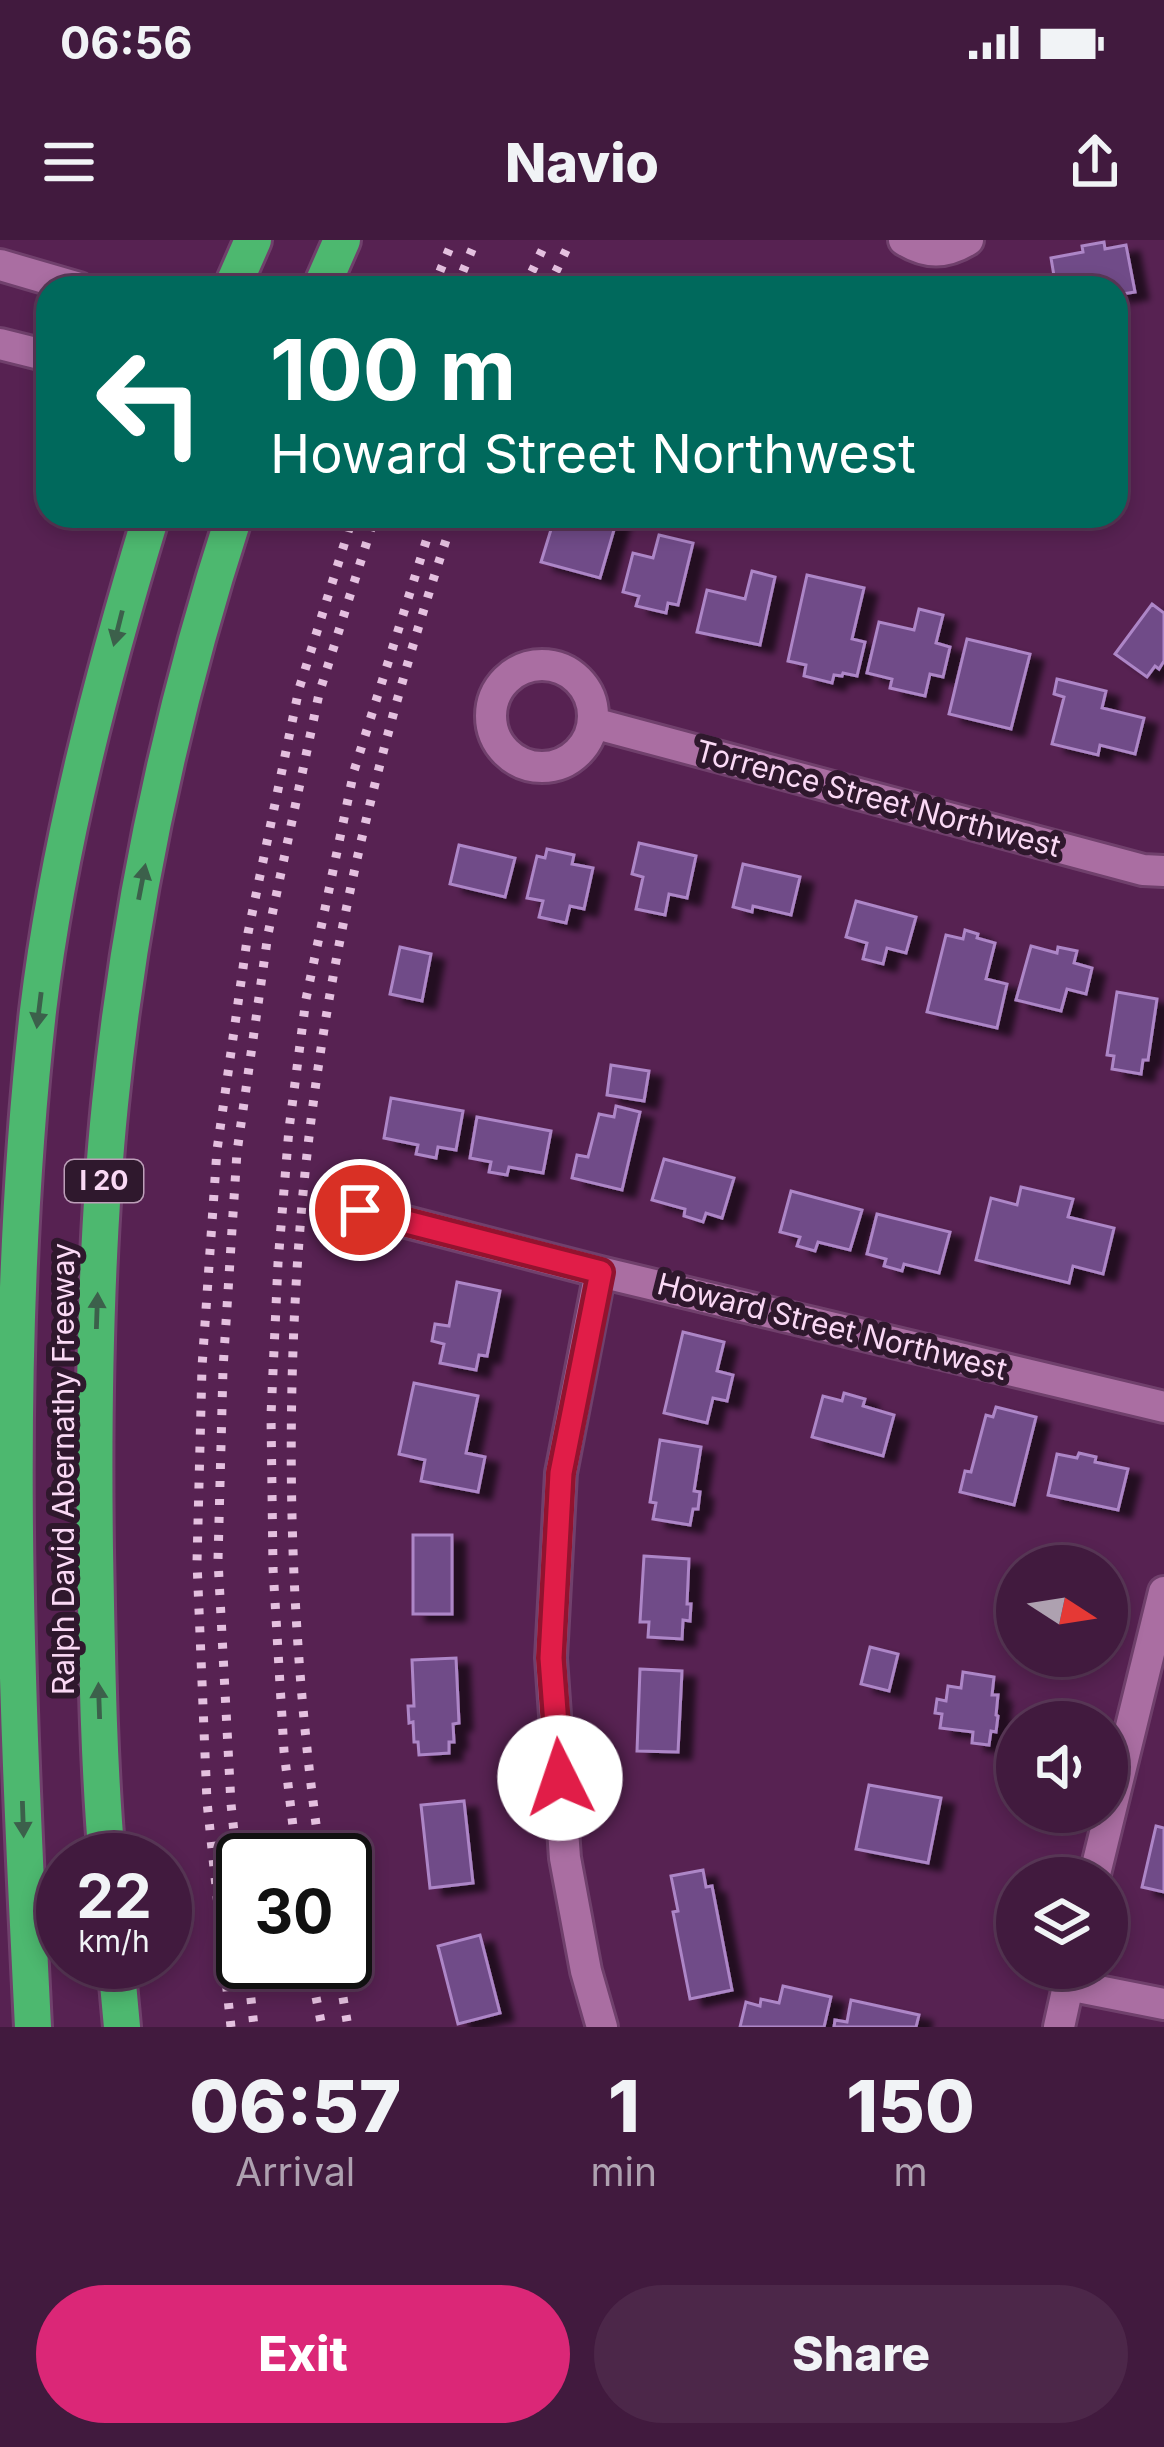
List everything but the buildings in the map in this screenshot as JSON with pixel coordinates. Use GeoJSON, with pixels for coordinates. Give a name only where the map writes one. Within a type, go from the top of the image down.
{"type":"FeatureCollection","features":[{"type":"Feature","properties":{"kind":"highway"},"geometry":{"type":"LineString","coordinates":[[237,276],[253,240]]}},
{"type":"Feature","properties":{"kind":"highway"},"geometry":{"type":"LineString","coordinates":[[326,276],[342,240]]}},
{"type":"Feature","properties":{"kind":"highway","name":"I 20"},"geometry":{"type":"LineString","coordinates":[[33,2027],[14,1568],[13,1404],[26,1140],[39,1008],[59,884],[96,716],[147,528]]}},
{"type":"Feature","properties":{"kind":"highway","name":"Ralph David Abernathy Freeway"},"geometry":{"type":"LineString","coordinates":[[105,1833],[94,1452],[110,1104],[138,898],[156,808],[189,666],[230,528]]}},
{"type":"Feature","properties":{"kind":"highway"},"geometry":{"type":"LineString","coordinates":[[118,1989],[122,2027]]}},
{"type":"Feature","properties":{"kind":"street"},"geometry":{"type":"LineString","coordinates":[[904,240],[926,251],[953,249],[968,240]]}},
{"type":"Feature","properties":{"kind":"street"},"geometry":{"type":"LineString","coordinates":[[0,265],[38,276]]}},
{"type":"Feature","properties":{"kind":"street"},"geometry":{"type":"LineString","coordinates":[[0,344],[36,353]]}},
{"type":"Feature","properties":{"kind":"street","name":"Torrence Street Northwest"},"geometry":{"type":"LineString","coordinates":[[593,723],[1143,870],[1164,871]]}},
{"type":"Feature","properties":{"kind":"street","name":"Howard Street Northwest"},"geometry":{"type":"LineString","coordinates":[[360,1210],[1164,1407]]}},
{"type":"Feature","properties":{"kind":"street"},"geometry":{"type":"LineString","coordinates":[[601,1272],[561,1473],[551,1658],[566,1858],[586,1972],[602,2027]]}},
{"type":"Feature","properties":{"kind":"street"},"geometry":{"type":"LineString","coordinates":[[1099,1857],[1164,1592]]}},
{"type":"Feature","properties":{"kind":"street"},"geometry":{"type":"LineString","coordinates":[[1059,2027],[1067,1989]]}},
{"type":"Feature","properties":{"kind":"street"},"geometry":{"type":"LineString","coordinates":[[1112,1989],[1164,2004]]}},
{"type":"Feature","properties":{"kind":"railway"},"geometry":{"type":"LineString","coordinates":[[438,276],[453,240]]}},
{"type":"Feature","properties":{"kind":"railway"},"geometry":{"type":"LineString","coordinates":[[461,276],[476,240]]}},
{"type":"Feature","properties":{"kind":"railway"},"geometry":{"type":"LineString","coordinates":[[530,276],[547,240]]}},
{"type":"Feature","properties":{"kind":"railway"},"geometry":{"type":"LineString","coordinates":[[554,276],[571,240]]}},
{"type":"Feature","properties":{"kind":"railway"},"geometry":{"type":"LineString","coordinates":[[231,2027],[207,1802],[197,1562],[202,1367],[217,1150],[248,933],[299,689],[349,528]]}},
{"type":"Feature","properties":{"kind":"railway"},"geometry":{"type":"LineString","coordinates":[[234,1833],[218,1560],[223,1369],[237,1152],[268,934],[319,694],[371,528]]}},
{"type":"Feature","properties":{"kind":"railway"},"geometry":{"type":"LineString","coordinates":[[294,1833],[273,1568],[271,1415],[289,1129],[306,999],[354,771],[430,528]]}},
{"type":"Feature","properties":{"kind":"railway"},"geometry":{"type":"LineString","coordinates":[[318,1833],[296,1619],[291,1458],[295,1296],[310,1127],[356,862],[401,687],[450,528]]}},
{"type":"Feature","properties":{"kind":"railway"},"geometry":{"type":"LineString","coordinates":[[250,1989],[254,2027]]}},
{"type":"Feature","properties":{"kind":"railway"},"geometry":{"type":"LineString","coordinates":[[314,1989],[322,2027]]}},
{"type":"Feature","properties":{"kind":"railway"},"geometry":{"type":"LineString","coordinates":[[342,1989],[348,2027]]}},
{"type":"Feature","properties":{"kind":"route"},"geometry":{"type":"LineString","coordinates":[[360,1210],[601,1272],[561,1473],[551,1658],[560,1778]]}}]}
